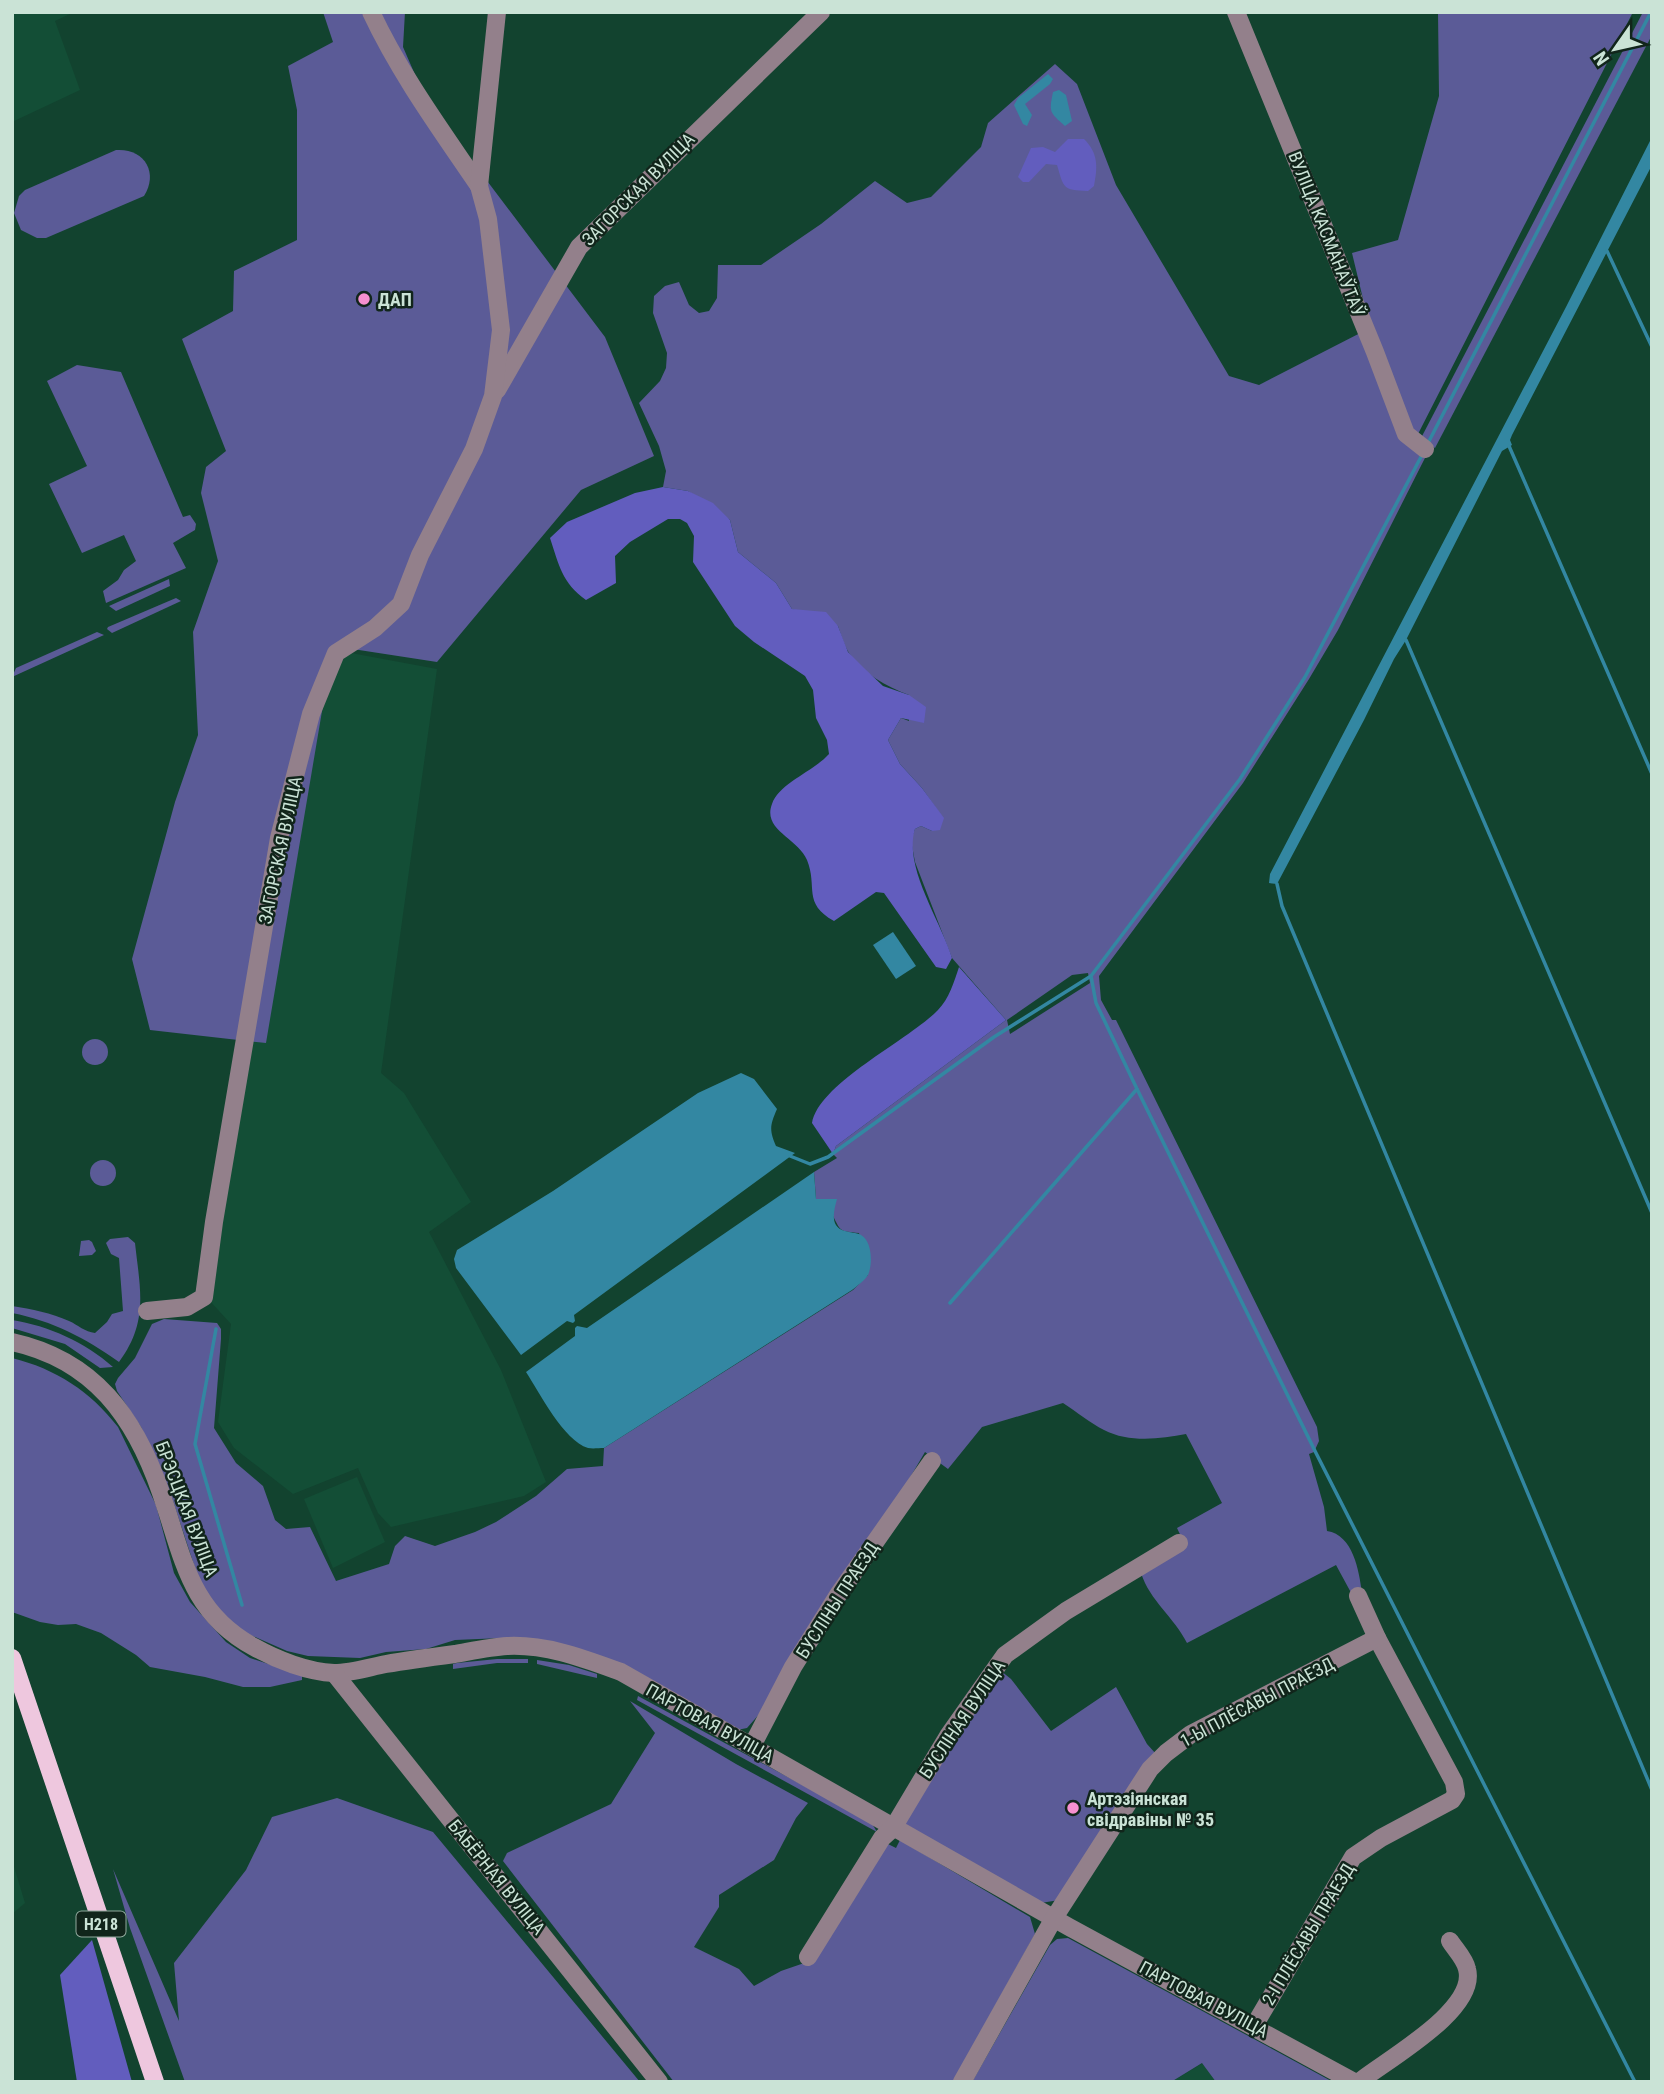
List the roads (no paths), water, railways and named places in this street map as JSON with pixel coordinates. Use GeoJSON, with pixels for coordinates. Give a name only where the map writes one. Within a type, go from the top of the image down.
{"type":"FeatureCollection","features":[{"type":"Feature","properties":{"kind":"main road","name":"Н218"},"geometry":{"type":"LineString","coordinates":[[12,1658],[155,2082]]}},
{"type":"Feature","properties":{"kind":"street"},"geometry":{"type":"LineString","coordinates":[[371,12],[380,32],[425,106],[479,186]]}},
{"type":"Feature","properties":{"kind":"street","name":"ЗАГОРСКАЯ ВУЛІЦА"},"geometry":{"type":"LineString","coordinates":[[493,396],[501,330],[488,219],[479,186],[496,12]]}},
{"type":"Feature","properties":{"kind":"street","name":"ЗАГОРСКАЯ ВУЛІЦА"},"geometry":{"type":"LineString","coordinates":[[147,1311],[187,1307],[204,1297],[218,1194],[278,838],[311,714],[336,653],[375,628],[401,604],[420,555],[474,449],[493,396],[579,247],[821,12]]}},
{"type":"Feature","properties":{"kind":"street","name":"ВУЛІЦА КАСМАНАЎТАЎ"},"geometry":{"type":"LineString","coordinates":[[1236,12],[1406,434],[1425,449]]}},
{"type":"Feature","properties":{"kind":"street","name":"БРЭСЦКАЯ ВУЛІЦА"},"geometry":{"type":"LineString","coordinates":[[12,1342],[35,1347],[72,1365],[95,1381],[113,1401],[138,1440],[160,1490],[187,1576],[199,1597],[223,1626],[253,1647],[297,1666],[334,1673]]}},
{"type":"Feature","properties":{"kind":"street","name":"БУСЛІНЫ ПРАЕЗД"},"geometry":{"type":"LineString","coordinates":[[752,1746],[793,1667],[838,1595],[932,1461]]}},
{"type":"Feature","properties":{"kind":"street","name":"БУСЛІНАЯ ВУЛІЦА"},"geometry":{"type":"LineString","coordinates":[[808,1956],[882,1838],[893,1828],[948,1736],[1005,1655],[1066,1611],[1178,1543]]}},
{"type":"Feature","properties":{"kind":"street"},"geometry":{"type":"LineString","coordinates":[[1358,1595],[1377,1638]]}},
{"type":"Feature","properties":{"kind":"street","name":"2-І ПЛЁСАВЫ ПРАЕЗД"},"geometry":{"type":"LineString","coordinates":[[1254,2026],[1353,1857],[1404,1825],[1452,1800],[1456,1794],[1454,1782],[1377,1638]]}},
{"type":"Feature","properties":{"kind":"street","name":"1-Ы ПЛЁСАВЫ ПРАЕЗД"},"geometry":{"type":"LineString","coordinates":[[1054,1918],[1139,1784],[1166,1753],[1191,1734],[1377,1638]]}},
{"type":"Feature","properties":{"kind":"street","name":"ПАРТОВАЯ ВУЛІЦА"},"geometry":{"type":"LineString","coordinates":[[334,1673],[509,1646],[540,1648],[578,1656],[621,1672],[1054,1918],[1356,2082],[1433,2030],[1463,1994],[1468,1980],[1467,1968],[1450,1941]]}},
{"type":"Feature","properties":{"kind":"street","name":"БАБЁРНАЯ ВУЛІЦА"},"geometry":{"type":"LineString","coordinates":[[334,1673],[576,1974],[659,2082]]}},
{"type":"Feature","properties":{"kind":"street"},"geometry":{"type":"LineString","coordinates":[[962,2082],[1054,1918]]}},
{"type":"Feature","properties":{"kind":"water"},"geometry":{"type":"Polygon","coordinates":[[[1048,74],[1053,79],[1050,84],[1025,104],[1032,115],[1027,126],[1023,124],[1014,105],[1018,98],[1048,74]]]}},
{"type":"Feature","properties":{"kind":"water"},"geometry":{"type":"Polygon","coordinates":[[[1059,90],[1066,95],[1072,121],[1065,126],[1053,114],[1051,108],[1053,92],[1059,90]]]}},
{"type":"Feature","properties":{"kind":"water"},"geometry":{"type":"Polygon","coordinates":[[[1652,137],[1652,165],[1512,435],[1512,445],[1502,451],[1277,884],[1269,883],[1270,874],[1652,137]]]}},
{"type":"Feature","properties":{"kind":"water"},"geometry":{"type":"Polygon","coordinates":[[[893,932],[916,966],[896,979],[873,945],[893,932]]]}},
{"type":"Feature","properties":{"kind":"water"},"geometry":{"type":"Polygon","coordinates":[[[741,1073],[754,1079],[777,1109],[771,1128],[776,1146],[795,1153],[574,1315],[573,1323],[567,1321],[521,1355],[456,1268],[454,1259],[457,1250],[553,1191],[698,1093],[741,1073]]]}},
{"type":"Feature","properties":{"kind":"water"},"geometry":{"type":"Polygon","coordinates":[[[814,1172],[816,1199],[837,1199],[834,1218],[837,1226],[861,1235],[867,1242],[871,1265],[865,1279],[852,1290],[604,1448],[588,1448],[570,1436],[553,1415],[526,1372],[575,1336],[577,1326],[587,1328],[814,1172]]]}},
{"type":"Feature","properties":{"kind":"waterway"},"geometry":{"type":"LineString","coordinates":[[1427,445],[1651,12]]}},
{"type":"Feature","properties":{"kind":"waterway"},"geometry":{"type":"LineString","coordinates":[[1607,251],[1652,347]]}},
{"type":"Feature","properties":{"kind":"waterway"},"geometry":{"type":"LineString","coordinates":[[1509,446],[1652,774]]}},
{"type":"Feature","properties":{"kind":"waterway"},"geometry":{"type":"LineString","coordinates":[[790,1156],[810,1164],[828,1157],[994,1037],[1091,976],[1240,779],[1305,677],[1422,455]]}},
{"type":"Feature","properties":{"kind":"waterway"},"geometry":{"type":"LineString","coordinates":[[1406,640],[1652,1213]]}},
{"type":"Feature","properties":{"kind":"waterway"},"geometry":{"type":"LineString","coordinates":[[1277,884],[1282,906],[1652,1790]]}},
{"type":"Feature","properties":{"kind":"waterway"},"geometry":{"type":"LineString","coordinates":[[1091,976],[1096,1003],[1316,1453],[1635,2082]]}},
{"type":"Feature","properties":{"kind":"waterway"},"geometry":{"type":"LineString","coordinates":[[950,1303],[1137,1089]]}},
{"type":"Feature","properties":{"kind":"waterway"},"geometry":{"type":"LineString","coordinates":[[216,1329],[195,1444],[242,1605]]}},
{"type":"Feature","properties":{"kind":"place","name":"ДАП"},"geometry":{"type":"Point","coordinates":[364,299]}},
{"type":"Feature","properties":{"kind":"place","name":"Артэзіянская свідравіны № 35"},"geometry":{"type":"Point","coordinates":[1073,1808]}}]}
